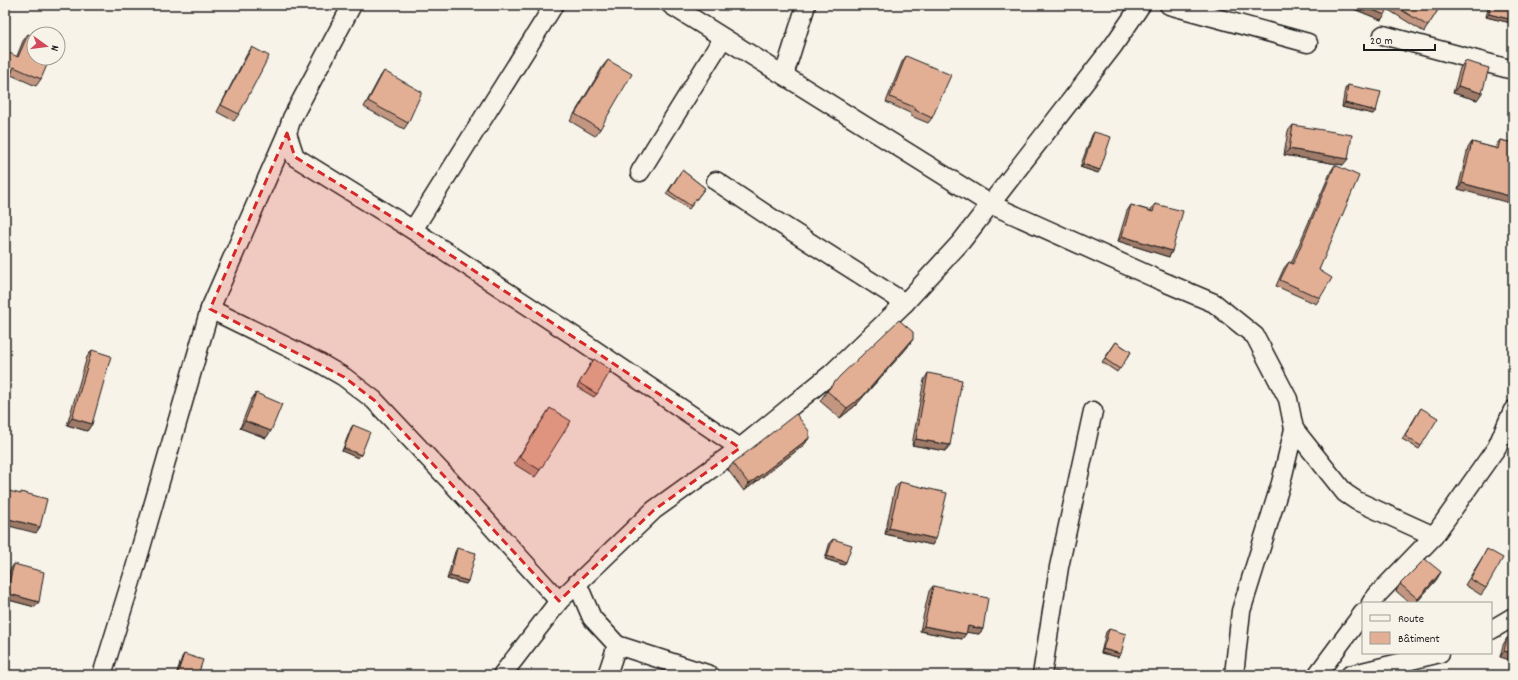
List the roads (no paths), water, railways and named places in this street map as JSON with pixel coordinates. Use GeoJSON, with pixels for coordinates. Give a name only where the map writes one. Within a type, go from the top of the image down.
{"type":"FeatureCollection","features":[{"type":"Feature","properties":{"kind":"street"},"geometry":{"type":"LineString","coordinates":[[102,675],[133,575],[210,309],[296,111],[352,5]]}},
{"type":"Feature","properties":{"kind":"street"},"geometry":{"type":"LineString","coordinates":[[413,230],[554,5]]}},
{"type":"Feature","properties":{"kind":"street"},"geometry":{"type":"LineString","coordinates":[[671,5],[990,204],[1214,303],[1255,336],[1288,398],[1294,429],[1281,483],[1241,611],[1234,675]]}},
{"type":"Feature","properties":{"kind":"street"},"geometry":{"type":"LineString","coordinates":[[784,75],[806,5]]}},
{"type":"Feature","properties":{"kind":"street"},"geometry":{"type":"LineString","coordinates":[[502,675],[560,601],[654,510],[740,448],[831,374],[905,303],[961,242],[1113,46],[1141,5]]}},
{"type":"Feature","properties":{"kind":"street"},"geometry":{"type":"LineString","coordinates":[[1169,5],[1308,43]]}},
{"type":"Feature","properties":{"kind":"street"},"geometry":{"type":"LineString","coordinates":[[1383,35],[1513,70]]}},
{"type":"Feature","properties":{"kind":"street"},"geometry":{"type":"LineString","coordinates":[[640,172],[723,38]]}},
{"type":"Feature","properties":{"kind":"street"},"geometry":{"type":"LineString","coordinates":[[286,133],[295,157],[413,230],[740,448]]}},
{"type":"Feature","properties":{"kind":"street"},"geometry":{"type":"LineString","coordinates":[[716,181],[905,303]]}},
{"type":"Feature","properties":{"kind":"street"},"geometry":{"type":"LineString","coordinates":[[210,309],[318,362],[344,377],[374,400],[466,496],[560,601]]}},
{"type":"Feature","properties":{"kind":"street"},"geometry":{"type":"LineString","coordinates":[[1372,602],[1434,536],[1497,447],[1513,410]]}},
{"type":"Feature","properties":{"kind":"street"},"geometry":{"type":"LineString","coordinates":[[1042,675],[1059,567],[1093,411]]}},
{"type":"Feature","properties":{"kind":"street"},"geometry":{"type":"LineString","coordinates":[[1294,429],[1345,493],[1357,501],[1434,536]]}},
{"type":"Feature","properties":{"kind":"street"},"geometry":{"type":"LineString","coordinates":[[577,583],[592,618],[617,645],[710,675]]}},
{"type":"Feature","properties":{"kind":"street"},"geometry":{"type":"LineString","coordinates":[[1316,675],[1362,614]]}},
{"type":"Feature","properties":{"kind":"street"},"geometry":{"type":"LineString","coordinates":[[1492,629],[1513,617]]}},
{"type":"Feature","properties":{"kind":"street"},"geometry":{"type":"LineString","coordinates":[[607,675],[617,645]]}},
{"type":"Feature","properties":{"kind":"street"},"geometry":{"type":"LineString","coordinates":[[1350,675],[1436,654]]}}]}
